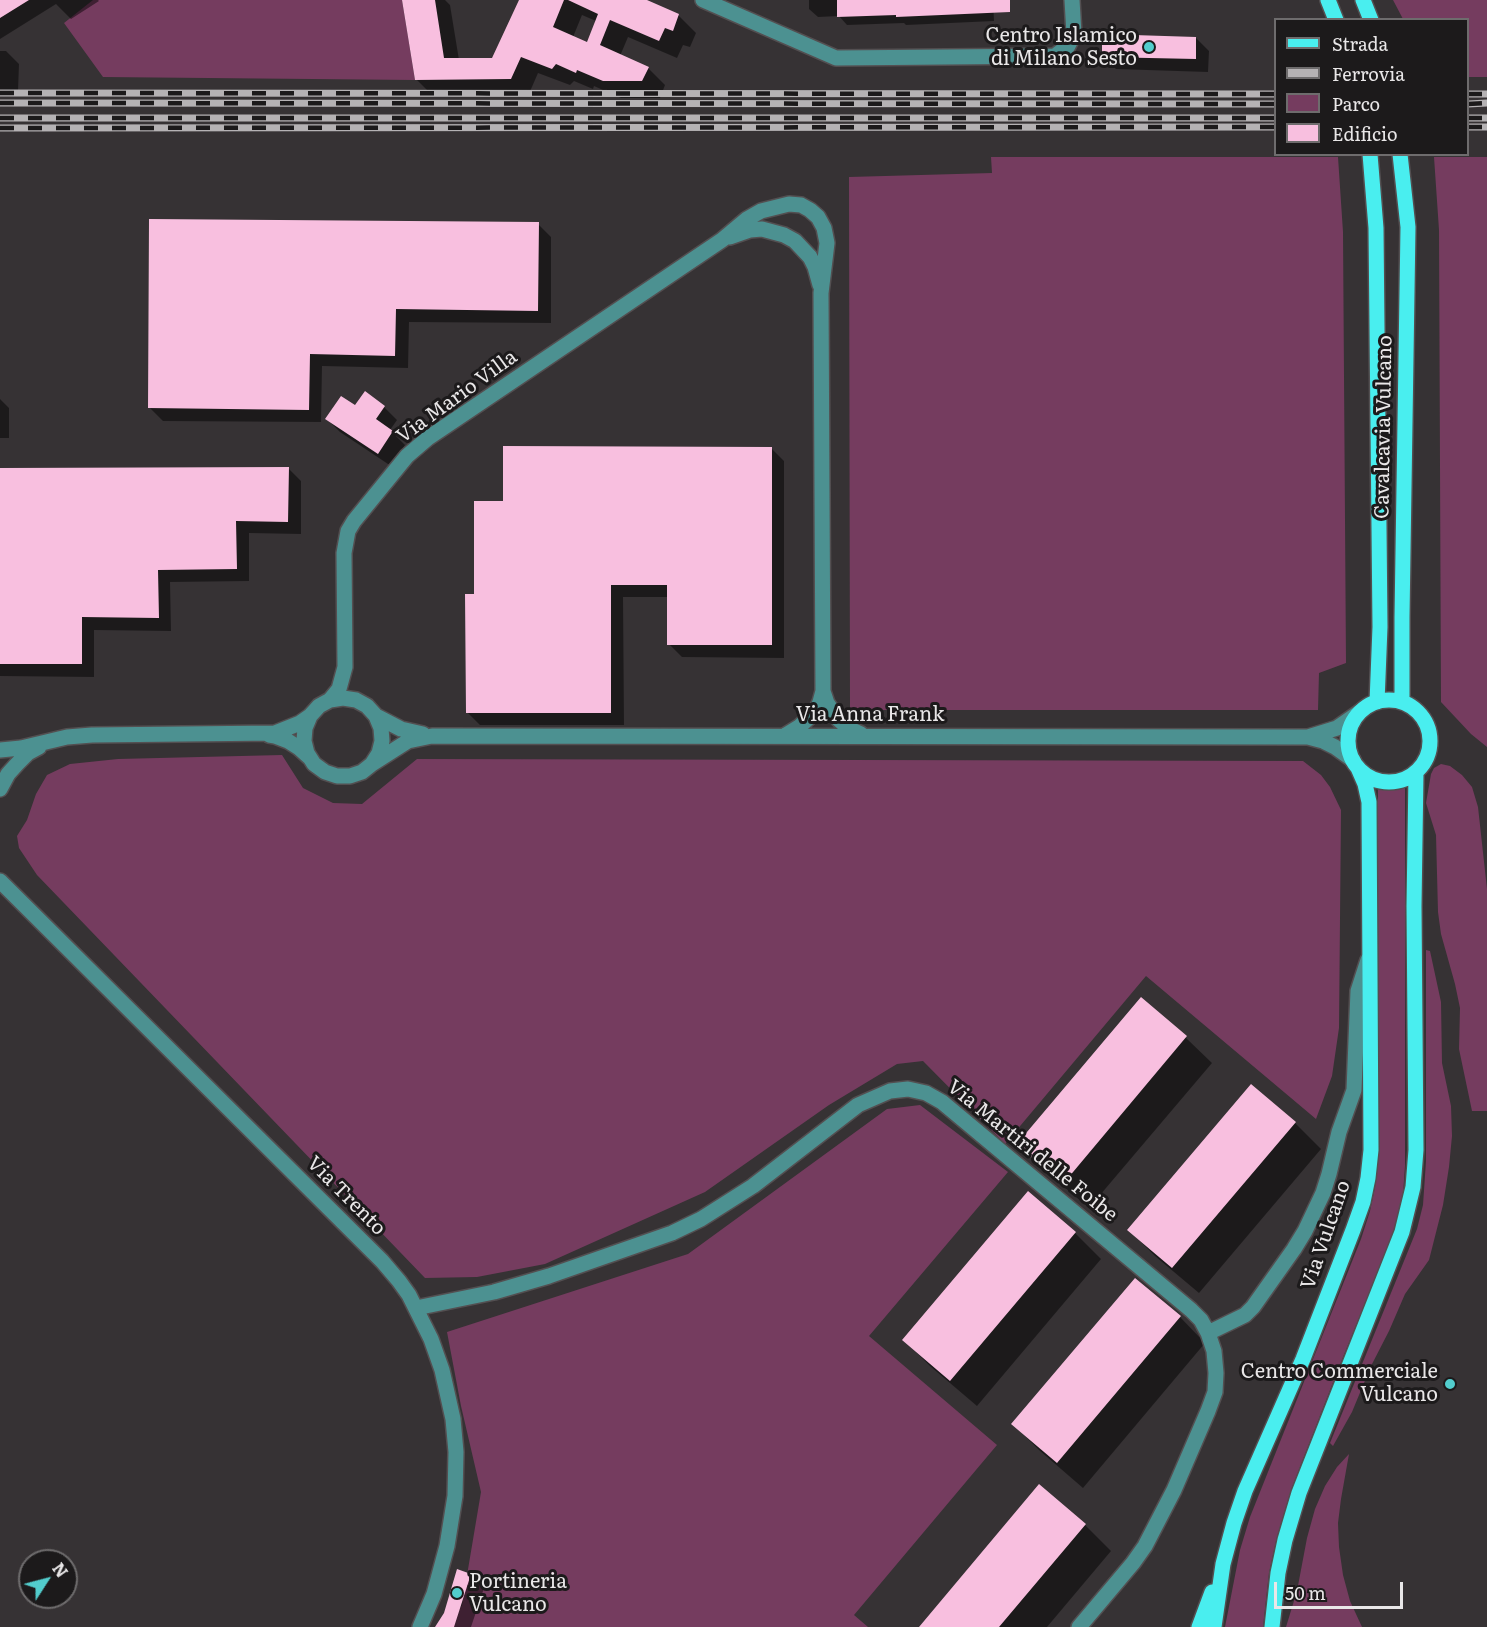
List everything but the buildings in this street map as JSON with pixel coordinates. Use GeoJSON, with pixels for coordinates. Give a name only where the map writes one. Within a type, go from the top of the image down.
{"type":"FeatureCollection","features":[{"type":"Feature","properties":{"kind":"main road"},"geometry":{"type":"LineString","coordinates":[[1328,0],[1336,18]]}},
{"type":"Feature","properties":{"kind":"main road"},"geometry":{"type":"LineString","coordinates":[[1363,0],[1371,18]]}},
{"type":"Feature","properties":{"kind":"main road","name":"Cavalcavia Vulcano"},"geometry":{"type":"LineString","coordinates":[[1370,156],[1376,228],[1380,627],[1377,702]]}},
{"type":"Feature","properties":{"kind":"main road","name":"Cavalcavia Vulcano"},"geometry":{"type":"LineString","coordinates":[[1400,156],[1408,227],[1402,702]]}},
{"type":"Feature","properties":{"kind":"main road"},"geometry":{"type":"LineString","coordinates":[[1394,700],[1402,702],[1415,709],[1425,720],[1430,734],[1429,754],[1416,773],[1402,781],[1386,782],[1370,778],[1355,764],[1348,740],[1353,721],[1367,706],[1377,702],[1394,700]]}},
{"type":"Feature","properties":{"kind":"main road","name":"Via Vulcano"},"geometry":{"type":"LineString","coordinates":[[1214,1627],[1223,1564],[1234,1523],[1245,1491],[1303,1359],[1353,1230],[1363,1202],[1368,1178],[1371,1150],[1369,802],[1365,784],[1355,764]]}},
{"type":"Feature","properties":{"kind":"main road"},"geometry":{"type":"LineString","coordinates":[[1272,1627],[1278,1573],[1296,1503],[1402,1232],[1413,1187],[1416,1150],[1414,918],[1416,773]]}},
{"type":"Feature","properties":{"kind":"main road"},"geometry":{"type":"LineString","coordinates":[[1198,1627],[1223,1564]]}},
{"type":"Feature","properties":{"kind":"street"},"geometry":{"type":"LineString","coordinates":[[703,0],[836,58],[1055,56],[1068,46],[1074,34],[1072,0]]}},
{"type":"Feature","properties":{"kind":"street","name":"Via Mario Villa"},"geometry":{"type":"LineString","coordinates":[[330,700],[339,688],[345,668],[344,553],[348,531],[407,456],[428,438],[722,240],[747,219],[761,211],[789,204],[801,205],[818,217],[824,228],[827,243],[821,293],[823,691],[816,711],[800,728],[786,735]]}},
{"type":"Feature","properties":{"kind":"street","name":"Via Mario Villa"},"geometry":{"type":"LineString","coordinates":[[722,240],[750,230],[762,229],[795,241],[810,257],[818,276],[821,293]]}},
{"type":"Feature","properties":{"kind":"street","name":"Via Mario Villa"},"geometry":{"type":"LineString","coordinates":[[345,668],[352,687],[372,711]]}},
{"type":"Feature","properties":{"kind":"street","name":"Via Mario Villa"},"geometry":{"type":"LineString","coordinates":[[823,691],[827,703],[838,719],[848,728],[866,736]]}},
{"type":"Feature","properties":{"kind":"street"},"geometry":{"type":"LineString","coordinates":[[0,750],[21,748],[67,737],[92,735],[263,735],[275,736],[288,741],[325,772],[337,776],[350,776],[362,772],[372,764],[379,753],[382,741],[381,728],[372,711],[356,700],[343,698],[330,700],[319,706],[300,723],[274,734],[263,735]]}},
{"type":"Feature","properties":{"kind":"street","name":"Via Anna Frank"},"geometry":{"type":"LineString","coordinates":[[372,711],[401,729],[432,736]]}},
{"type":"Feature","properties":{"kind":"street","name":"Via Anna Frank"},"geometry":{"type":"LineString","coordinates":[[1308,737],[1337,728],[1360,712]]}},
{"type":"Feature","properties":{"kind":"street"},"geometry":{"type":"LineString","coordinates":[[309,757],[304,741],[305,728],[310,716]]}},
{"type":"Feature","properties":{"kind":"street","name":"Via Anna Frank"},"geometry":{"type":"LineString","coordinates":[[372,764],[408,741],[432,736],[786,735],[1308,737],[1335,747],[1355,764]]}},
{"type":"Feature","properties":{"kind":"street"},"geometry":{"type":"LineString","coordinates":[[0,789],[8,774],[28,753],[47,742]]}},
{"type":"Feature","properties":{"kind":"street","name":"Via Trento"},"geometry":{"type":"LineString","coordinates":[[1,882],[382,1261],[399,1281],[416,1308],[431,1339],[447,1386],[456,1452],[455,1496],[450,1533],[438,1582],[420,1627]]}},
{"type":"Feature","properties":{"kind":"street"},"geometry":{"type":"LineString","coordinates":[[1208,1333],[1232,1323],[1245,1315],[1253,1306],[1294,1249],[1323,1193],[1353,1090],[1358,992],[1370,955]]}},
{"type":"Feature","properties":{"kind":"street","name":"Via Martiri delle Foibe"},"geometry":{"type":"LineString","coordinates":[[416,1308],[494,1292],[549,1276],[672,1233],[710,1214],[753,1186],[858,1105],[890,1091],[908,1089],[926,1093],[942,1102],[1191,1310],[1201,1320],[1214,1351],[1215,1392],[1178,1480],[1145,1546],[1079,1627]]}},
{"type":"Feature","properties":{"kind":"green space"},"geometry":{"type":"Polygon","coordinates":[[[93,0],[402,0],[415,80],[103,77],[64,23],[93,0]]]}},
{"type":"Feature","properties":{"kind":"green space"},"geometry":{"type":"Polygon","coordinates":[[[1393,0],[1487,0],[1487,77],[1469,77],[1469,18],[1402,18],[1393,0]]]}},
{"type":"Feature","properties":{"kind":"green space"},"geometry":{"type":"Polygon","coordinates":[[[991,157],[1338,157],[1343,232],[1346,663],[1319,673],[1318,710],[850,710],[849,177],[992,173],[991,157]]]}},
{"type":"Feature","properties":{"kind":"green space"},"geometry":{"type":"Polygon","coordinates":[[[1434,157],[1487,157],[1487,747],[1471,734],[1441,702],[1439,230],[1434,157]]]}},
{"type":"Feature","properties":{"kind":"green space"},"geometry":{"type":"Polygon","coordinates":[[[282,755],[303,788],[333,803],[362,804],[417,759],[1303,761],[1321,775],[1330,787],[1341,810],[1339,1028],[1332,1076],[1316,1119],[1146,976],[1005,1144],[923,1061],[897,1064],[829,1105],[705,1192],[545,1264],[477,1277],[425,1278],[37,875],[19,848],[17,836],[27,820],[36,794],[47,775],[70,764],[118,759],[282,755]]]}},
{"type":"Feature","properties":{"kind":"green space"},"geometry":{"type":"Polygon","coordinates":[[[1441,764],[1450,766],[1462,775],[1472,787],[1478,807],[1487,889],[1487,1111],[1472,1111],[1459,1049],[1460,1008],[1441,934],[1438,912],[1436,835],[1426,803],[1431,774],[1434,768],[1441,764]]]}},
{"type":"Feature","properties":{"kind":"green space"},"geometry":{"type":"Polygon","coordinates":[[[1405,786],[1405,1166],[1403,1195],[1388,1247],[1291,1490],[1269,1573],[1263,1627],[1225,1627],[1240,1550],[1250,1517],[1361,1239],[1370,1211],[1377,1163],[1378,787],[1389,789],[1405,786]]]}},
{"type":"Feature","properties":{"kind":"green space"},"geometry":{"type":"Polygon","coordinates":[[[1426,950],[1430,951],[1441,1002],[1442,1063],[1451,1106],[1452,1136],[1443,1205],[1429,1260],[1405,1294],[1352,1412],[1333,1446],[1330,1443],[1417,1229],[1423,1205],[1426,1161],[1426,950]]]}},
{"type":"Feature","properties":{"kind":"green space"},"geometry":{"type":"Polygon","coordinates":[[[920,1105],[1008,1172],[869,1336],[997,1445],[854,1615],[868,1627],[449,1627],[462,1605],[481,1492],[447,1332],[688,1254],[887,1109],[920,1105]]]}},
{"type":"Feature","properties":{"kind":"green space"},"geometry":{"type":"Polygon","coordinates":[[[1349,1454],[1338,1523],[1339,1547],[1350,1601],[1362,1627],[1286,1627],[1297,1591],[1315,1509],[1325,1486],[1349,1454]]]}},
{"type":"Feature","properties":{"kind":"railway"},"geometry":{"type":"LineString","coordinates":[[0,93],[1274,94]]}},
{"type":"Feature","properties":{"kind":"railway"},"geometry":{"type":"LineString","coordinates":[[1469,94],[1487,94]]}},
{"type":"Feature","properties":{"kind":"railway"},"geometry":{"type":"LineString","coordinates":[[0,103],[1274,104]]}},
{"type":"Feature","properties":{"kind":"railway"},"geometry":{"type":"LineString","coordinates":[[1469,104],[1487,103]]}},
{"type":"Feature","properties":{"kind":"railway"},"geometry":{"type":"LineString","coordinates":[[0,118],[1274,118]]}},
{"type":"Feature","properties":{"kind":"railway"},"geometry":{"type":"LineString","coordinates":[[1469,118],[1487,118]]}},
{"type":"Feature","properties":{"kind":"railway"},"geometry":{"type":"LineString","coordinates":[[0,128],[1274,127]]}},
{"type":"Feature","properties":{"kind":"railway"},"geometry":{"type":"LineString","coordinates":[[1469,127],[1487,127]]}},
{"type":"Feature","properties":{"kind":"place","name":"Centro Islamico di Milano Sesto"},"geometry":{"type":"Point","coordinates":[1149,47]}},
{"type":"Feature","properties":{"kind":"place","name":"Centro Commerciale Vulcano"},"geometry":{"type":"Point","coordinates":[1450,1384]}},
{"type":"Feature","properties":{"kind":"place","name":"Portineria Vulcano"},"geometry":{"type":"Point","coordinates":[457,1593]}}]}
